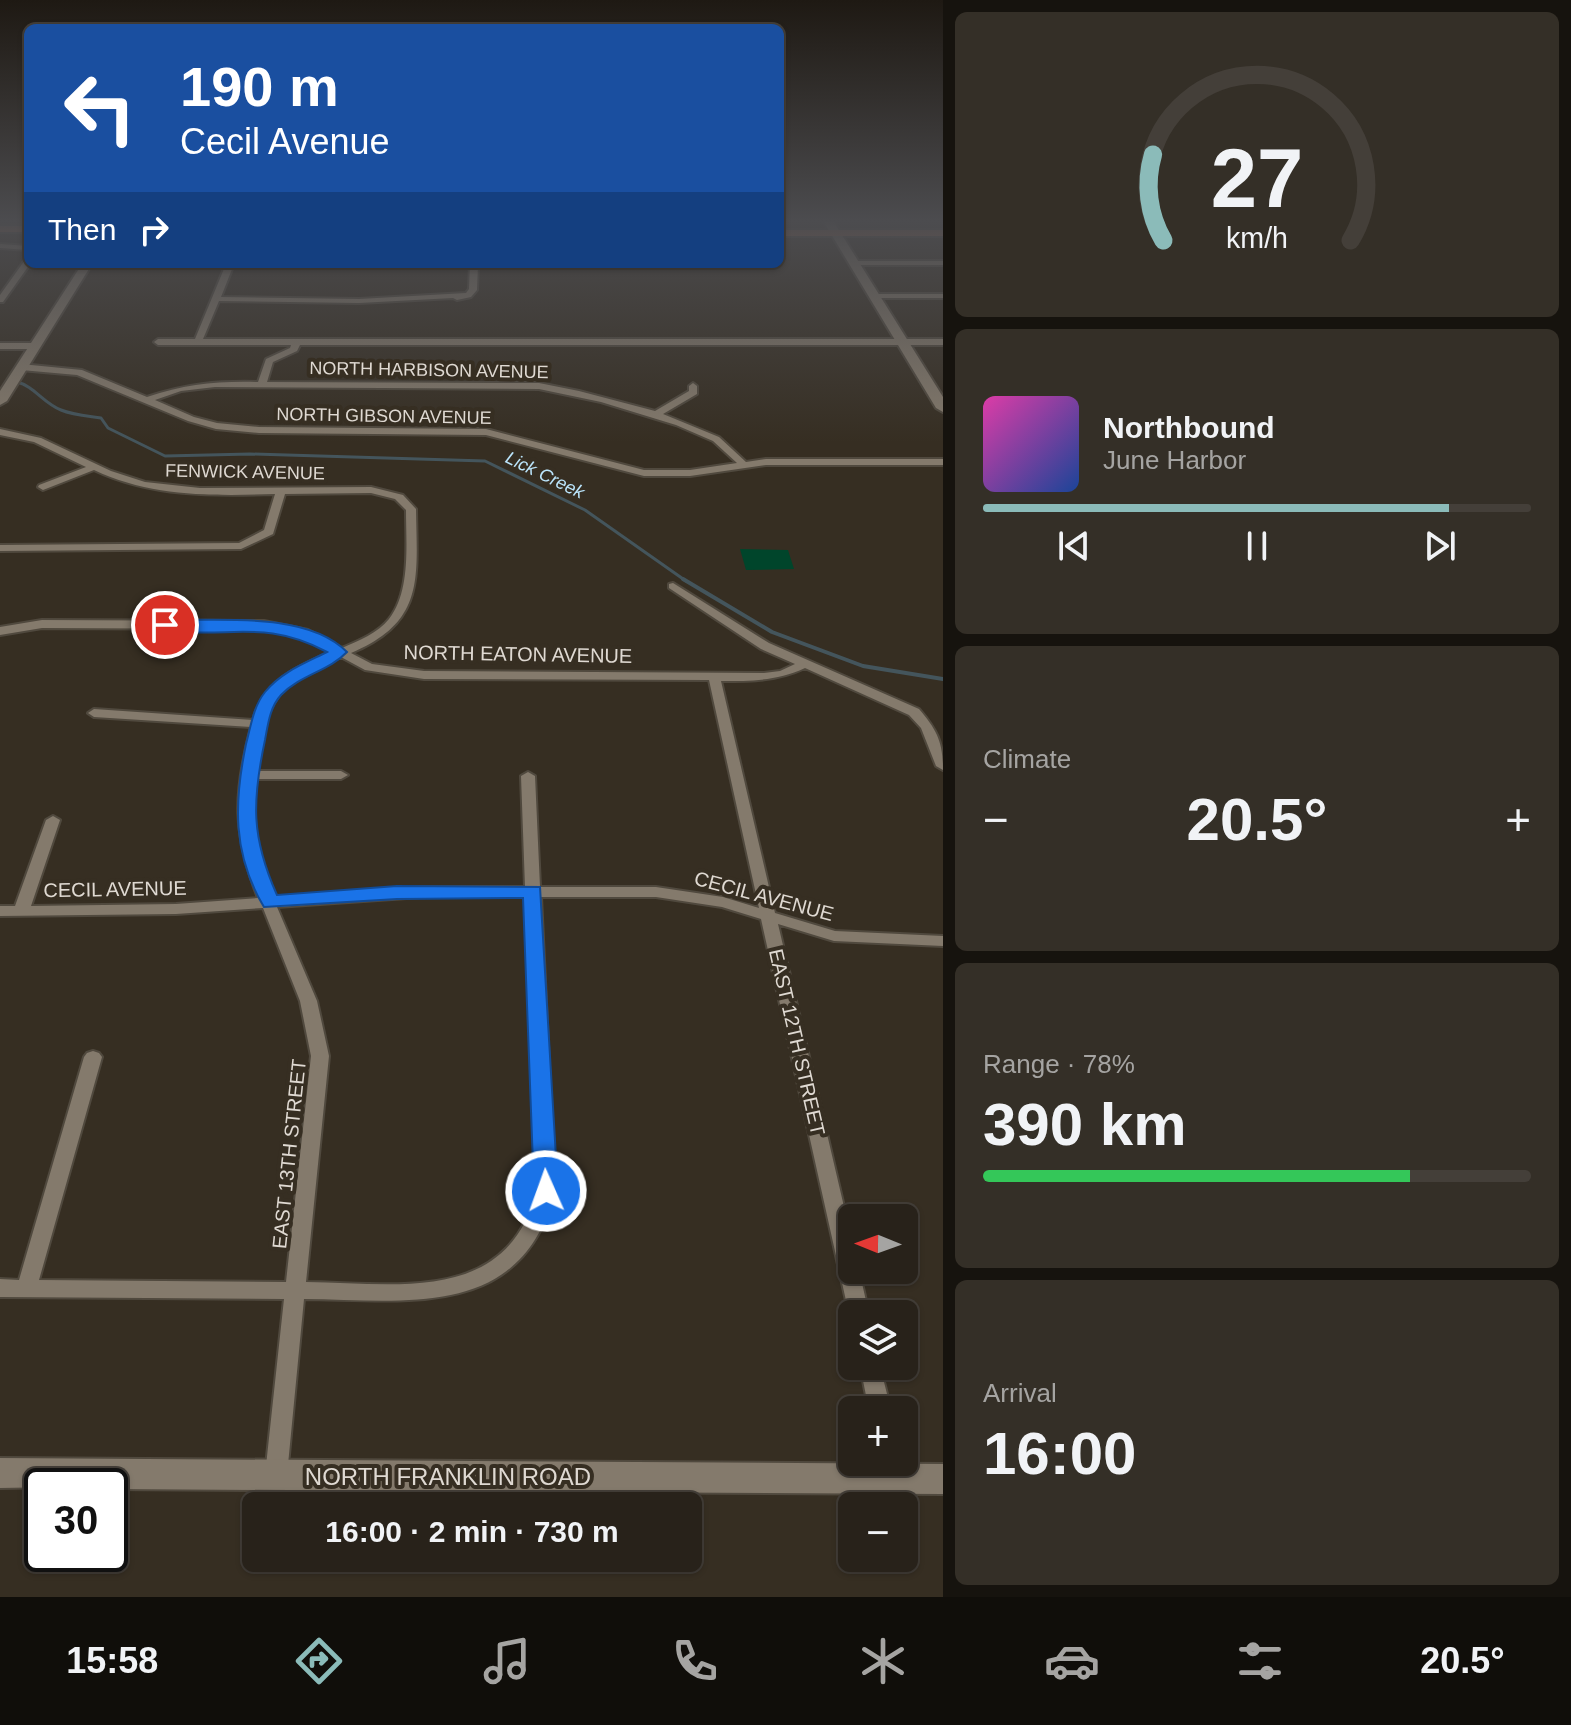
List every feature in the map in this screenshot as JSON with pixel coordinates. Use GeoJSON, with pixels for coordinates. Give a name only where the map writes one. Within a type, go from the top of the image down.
{"type":"FeatureCollection","features":[{"type":"Feature","properties":{"kind":"main road"},"geometry":{"type":"LineString","coordinates":[[0,401],[68,294]]}},
{"type":"Feature","properties":{"kind":"main road"},"geometry":{"type":"LineString","coordinates":[[875,296],[939,394],[943,408]]}},
{"type":"Feature","properties":{"kind":"main road","name":"NORTH FRANKLIN ROAD"},"geometry":{"type":"LineString","coordinates":[[0,1473],[276,1475],[838,1470]]}},
{"type":"Feature","properties":{"kind":"main road","name":"NORTH FRANKLIN ROAD"},"geometry":{"type":"LineString","coordinates":[[918,1474],[943,1479]]}},
{"type":"Feature","properties":{"kind":"street"},"geometry":{"type":"LineString","coordinates":[[198,342],[218,294]]}},
{"type":"Feature","properties":{"kind":"street"},"geometry":{"type":"LineString","coordinates":[[216,299],[457,298],[469,294]]}},
{"type":"Feature","properties":{"kind":"street"},"geometry":{"type":"LineString","coordinates":[[875,296],[943,296]]}},
{"type":"Feature","properties":{"kind":"street"},"geometry":{"type":"LineString","coordinates":[[158,342],[943,342]]}},
{"type":"Feature","properties":{"kind":"street"},"geometry":{"type":"LineString","coordinates":[[262,384],[269,361],[294,349],[296,342]]}},
{"type":"Feature","properties":{"kind":"street"},"geometry":{"type":"LineString","coordinates":[[0,346],[35,346]]}},
{"type":"Feature","properties":{"kind":"street","name":"NORTH GIBSON AVENUE"},"geometry":{"type":"LineString","coordinates":[[21,367],[76,371],[201,422],[235,429],[493,433],[636,472],[682,474],[743,464],[943,462]]}},
{"type":"Feature","properties":{"kind":"street","name":"NORTH HARBISON AVENUE"},"geometry":{"type":"LineString","coordinates":[[147,400],[194,386],[529,385],[571,391],[653,416],[715,439],[743,464]]}},
{"type":"Feature","properties":{"kind":"street"},"geometry":{"type":"LineString","coordinates":[[653,416],[694,392],[693,386]]}},
{"type":"Feature","properties":{"kind":"street","name":"FENWICK AVENUE"},"geometry":{"type":"LineString","coordinates":[[0,432],[30,437],[121,479],[158,487],[375,490],[403,499]]}},
{"type":"Feature","properties":{"kind":"street"},"geometry":{"type":"LineString","coordinates":[[43,487],[94,467]]}},
{"type":"Feature","properties":{"kind":"street"},"geometry":{"type":"LineString","coordinates":[[0,548],[241,546],[269,532],[281,490]]}},
{"type":"Feature","properties":{"kind":"street","name":"EAST 13TH STREET"},"geometry":{"type":"LineString","coordinates":[[276,1475],[320,1056],[316,1022],[308,995],[247,837],[244,810],[248,775],[267,701],[283,683],[383,630],[403,606],[411,512],[403,499]]}},
{"type":"Feature","properties":{"kind":"street"},"geometry":{"type":"LineString","coordinates":[[673,586],[716,617],[803,665],[880,696],[920,718],[943,766]]}},
{"type":"Feature","properties":{"kind":"street","name":"NORTH EATON AVENUE"},"geometry":{"type":"LineString","coordinates":[[0,631],[42,624],[260,625],[304,633],[369,667],[415,675],[774,676],[803,665]]}},
{"type":"Feature","properties":{"kind":"street","name":"EAST 12TH STREET"},"geometry":{"type":"LineString","coordinates":[[714,677],[856,1300]]}},
{"type":"Feature","properties":{"kind":"street"},"geometry":{"type":"LineString","coordinates":[[94,713],[259,724]]}},
{"type":"Feature","properties":{"kind":"street"},"geometry":{"type":"LineString","coordinates":[[248,775],[341,775]]}},
{"type":"Feature","properties":{"kind":"street"},"geometry":{"type":"LineString","coordinates":[[0,1288],[419,1293],[451,1288],[494,1271],[521,1248],[533,1232],[543,1209],[546,1185],[528,776]]}},
{"type":"Feature","properties":{"kind":"street"},"geometry":{"type":"LineString","coordinates":[[21,911],[53,820]]}},
{"type":"Feature","properties":{"kind":"street","name":"CECIL AVENUE"},"geometry":{"type":"LineString","coordinates":[[0,911],[159,910],[397,893],[681,894],[723,902],[769,918],[846,938],[943,941]]}},
{"type":"Feature","properties":{"kind":"street"},"geometry":{"type":"LineString","coordinates":[[27,1288],[93,1057]]}},
{"type":"Feature","properties":{"kind":"green space"},"geometry":{"type":"Polygon","coordinates":[[[740,549],[788,550],[794,569],[746,570],[740,549]]]}},
{"type":"Feature","properties":{"kind":"waterway","name":"Lick Creek"},"geometry":{"type":"LineString","coordinates":[[17,382],[29,387],[55,407],[101,418],[108,428],[165,456],[250,454],[485,461],[585,510],[684,580]]}},
{"type":"Feature","properties":{"kind":"waterway","name":"Lick Creek"},"geometry":{"type":"LineString","coordinates":[[684,580],[772,632],[863,666],[943,679]]}},
{"type":"Feature","properties":{"kind":"route"},"geometry":{"type":"LineString","coordinates":[[165,625],[271,626],[304,633],[339,652],[290,677],[271,695],[262,712],[246,787],[244,820],[255,866],[271,902],[397,893],[533,892],[546,1191]]}}]}
